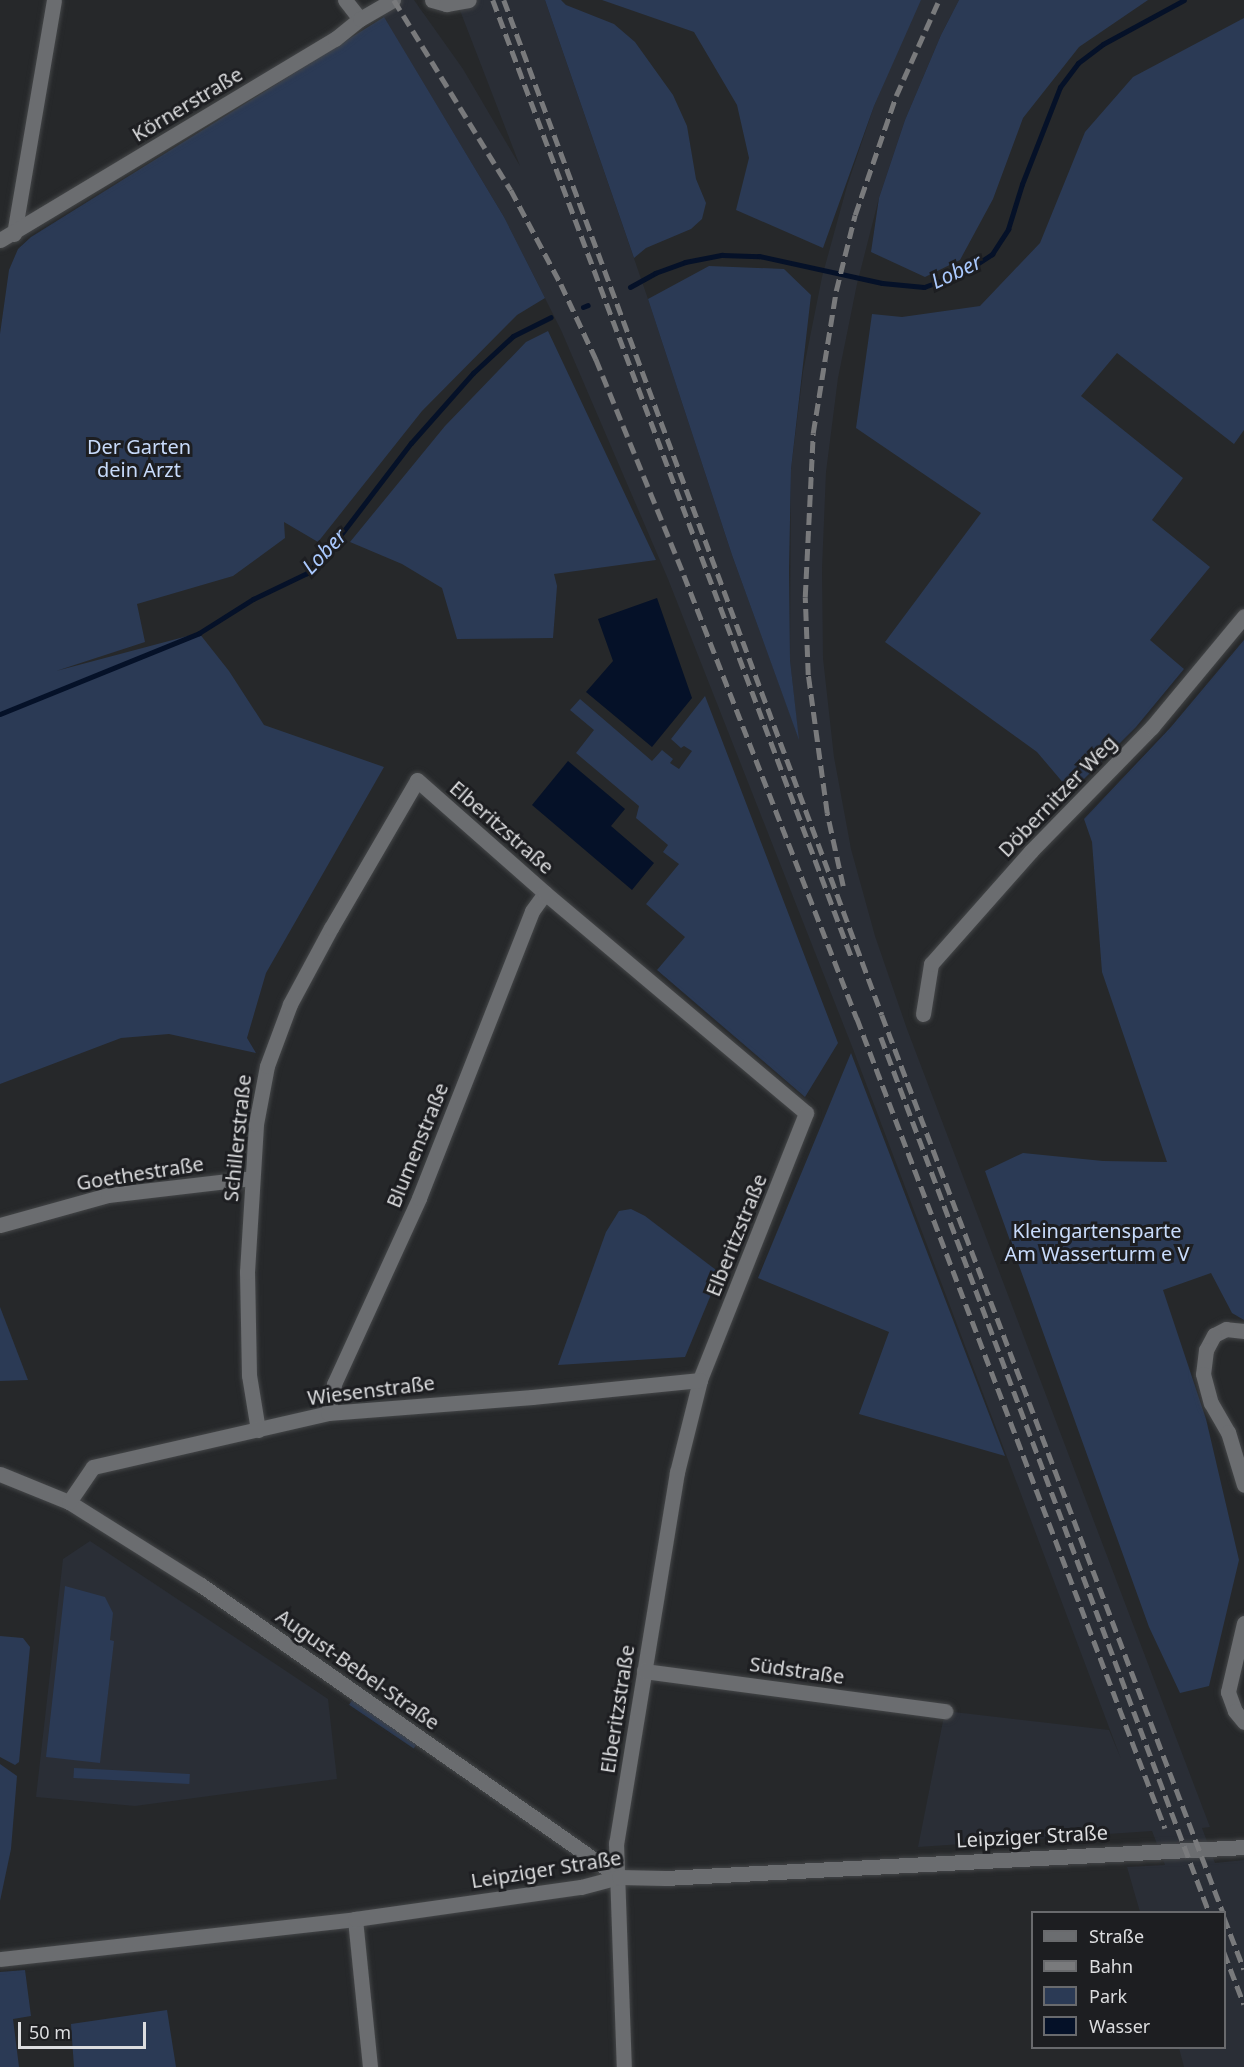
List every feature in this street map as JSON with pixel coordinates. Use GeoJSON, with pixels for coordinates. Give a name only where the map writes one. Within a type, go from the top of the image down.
{"type":"FeatureCollection","features":[{"type":"Feature","properties":{"kind":"street"},"geometry":{"type":"LineString","coordinates":[[7,237],[54,0]]}},
{"type":"Feature","properties":{"kind":"street"},"geometry":{"type":"LineString","coordinates":[[345,0],[360,19]]}},
{"type":"Feature","properties":{"kind":"street","name":"Körnerstraße"},"geometry":{"type":"LineString","coordinates":[[7,237],[335,39],[360,19],[393,0]]}},
{"type":"Feature","properties":{"kind":"street"},"geometry":{"type":"LineString","coordinates":[[432,0],[446,4],[469,0]]}},
{"type":"Feature","properties":{"kind":"street","name":"Döbernitzer Weg"},"geometry":{"type":"LineString","coordinates":[[923,1014],[931,964],[1031,851],[1152,727],[1244,616]]}},
{"type":"Feature","properties":{"kind":"street","name":"Elberitzstraße"},"geometry":{"type":"LineString","coordinates":[[417,780],[545,893],[806,1113],[700,1380],[677,1472],[616,1843],[624,2067]]}},
{"type":"Feature","properties":{"kind":"street","name":"Schillerstraße"},"geometry":{"type":"LineString","coordinates":[[258,1430],[249,1375],[248,1272],[256,1124],[267,1066],[290,1004],[330,928],[417,780]]}},
{"type":"Feature","properties":{"kind":"street","name":"Blumenstraße"},"geometry":{"type":"LineString","coordinates":[[328,1413],[334,1384],[419,1198],[532,911],[545,893]]}},
{"type":"Feature","properties":{"kind":"street","name":"Goethestraße"},"geometry":{"type":"LineString","coordinates":[[0,1224],[108,1195],[252,1178]]}},
{"type":"Feature","properties":{"kind":"street"},"geometry":{"type":"LineString","coordinates":[[1244,1331],[1226,1329],[1214,1335],[1206,1350],[1203,1374],[1211,1403],[1228,1432],[1244,1485]]}},
{"type":"Feature","properties":{"kind":"street","name":"Wiesenstraße"},"geometry":{"type":"LineString","coordinates":[[69,1502],[93,1467],[328,1413],[532,1397],[700,1380]]}},
{"type":"Feature","properties":{"kind":"street","name":"August-Bebel-Straße"},"geometry":{"type":"LineString","coordinates":[[0,1474],[69,1502],[201,1585],[619,1877]]}},
{"type":"Feature","properties":{"kind":"street"},"geometry":{"type":"LineString","coordinates":[[1244,1623],[1228,1692],[1235,1711],[1244,1722]]}},
{"type":"Feature","properties":{"kind":"street","name":"Südstraße"},"geometry":{"type":"LineString","coordinates":[[644,1671],[945,1711]]}},
{"type":"Feature","properties":{"kind":"street","name":"Leipziger Straße"},"geometry":{"type":"LineString","coordinates":[[0,1959],[355,1919],[581,1887],[619,1877],[665,1878],[1244,1847]]}},
{"type":"Feature","properties":{"kind":"street"},"geometry":{"type":"LineString","coordinates":[[355,1919],[370,2067]]}},
{"type":"Feature","properties":{"kind":"shaded area"},"geometry":{"type":"Polygon","coordinates":[[[383,0],[414,0],[463,69],[520,166],[456,0],[545,0],[648,299],[732,555],[798,736],[790,660],[791,469],[803,372],[822,277],[847,186],[874,106],[909,22],[921,0],[959,0],[941,35],[905,120],[879,198],[857,284],[838,378],[826,472],[822,569],[823,658],[834,757],[851,849],[875,936],[907,1029],[1210,1827],[1202,1828],[1215,1863],[1244,1860],[1244,2067],[1184,2067],[1179,2049],[1226,2049],[1226,1911],[1140,1911],[1127,1867],[1165,1865],[1152,1831],[918,1847],[945,1711],[1109,1730],[1121,1759],[853,1049],[668,579],[561,330],[504,217],[376,5],[383,0]]]}},
{"type":"Feature","properties":{"kind":"shaded area"},"geometry":{"type":"Polygon","coordinates":[[[90,1541],[328,1699],[337,1779],[135,1806],[36,1797],[63,1559],[90,1541]]]}},
{"type":"Feature","properties":{"kind":"green space"},"geometry":{"type":"Polygon","coordinates":[[[545,0],[561,0],[566,5],[614,24],[635,42],[673,95],[687,126],[696,179],[706,203],[702,219],[691,229],[646,248],[634,258],[545,0]]]}},
{"type":"Feature","properties":{"kind":"green space"},"geometry":{"type":"Polygon","coordinates":[[[602,0],[921,0],[874,106],[823,248],[736,210],[749,158],[737,105],[694,32],[602,0]]]}},
{"type":"Feature","properties":{"kind":"green space"},"geometry":{"type":"Polygon","coordinates":[[[959,0],[1148,0],[1079,47],[1023,118],[993,199],[960,260],[925,277],[871,252],[879,198],[905,120],[941,35],[959,0]]]}},
{"type":"Feature","properties":{"kind":"green space","name":"Der Garten dein Arzt"},"geometry":{"type":"Polygon","coordinates":[[[384,17],[504,217],[545,298],[517,315],[422,411],[318,542],[284,522],[285,538],[233,576],[137,604],[145,642],[56,671],[199,633],[229,671],[264,725],[384,767],[266,973],[247,1038],[256,1053],[169,1034],[121,1038],[0,1084],[0,334],[9,270],[18,249],[31,237],[384,17]]]}},
{"type":"Feature","properties":{"kind":"green space"},"geometry":{"type":"Polygon","coordinates":[[[1244,18],[1244,430],[1234,444],[1117,353],[1081,396],[1183,478],[1152,520],[1210,567],[1150,640],[1184,669],[1136,727],[1071,792],[1037,752],[885,642],[981,513],[856,428],[872,314],[902,317],[980,306],[1040,243],[1085,132],[1133,77],[1244,18]]]}},
{"type":"Feature","properties":{"kind":"green space"},"geometry":{"type":"Polygon","coordinates":[[[709,266],[784,269],[811,295],[791,469],[790,660],[799,740],[732,555],[648,299],[709,266]]]}},
{"type":"Feature","properties":{"kind":"green space"},"geometry":{"type":"Polygon","coordinates":[[[548,331],[656,560],[554,574],[557,586],[553,638],[457,639],[442,588],[402,564],[350,542],[445,426],[526,342],[548,331]]]}},
{"type":"Feature","properties":{"kind":"green space","name":"Kleingartensparte Am Wasserturm e V"},"geometry":{"type":"Polygon","coordinates":[[[1244,640],[1244,1320],[1232,1313],[1211,1273],[1163,1290],[1206,1419],[1239,1560],[1209,1686],[1180,1693],[1149,1627],[985,1171],[1023,1153],[1103,1161],[1167,1162],[1102,972],[1092,842],[1084,819],[1171,727],[1244,640]]]}},
{"type":"Feature","properties":{"kind":"green space"},"geometry":{"type":"Polygon","coordinates":[[[705,696],[838,1043],[805,1097],[657,970],[685,937],[646,904],[679,864],[663,852],[668,845],[636,818],[639,806],[576,753],[594,730],[570,710],[580,699],[652,761],[662,750],[673,759],[670,763],[679,769],[692,751],[684,746],[681,748],[671,739],[705,696]]]}},
{"type":"Feature","properties":{"kind":"green space"},"geometry":{"type":"Polygon","coordinates":[[[851,1053],[1005,1456],[859,1414],[889,1332],[758,1278],[851,1053]]]}},
{"type":"Feature","properties":{"kind":"green space"},"geometry":{"type":"Polygon","coordinates":[[[631,1209],[645,1216],[720,1273],[685,1357],[558,1365],[606,1232],[619,1211],[631,1209]]]}},
{"type":"Feature","properties":{"kind":"green space"},"geometry":{"type":"Polygon","coordinates":[[[0,1307],[28,1380],[0,1381],[0,1307]]]}},
{"type":"Feature","properties":{"kind":"green space"},"geometry":{"type":"Polygon","coordinates":[[[65,1586],[105,1597],[113,1613],[110,1640],[114,1641],[100,1763],[46,1757],[65,1586]]]}},
{"type":"Feature","properties":{"kind":"green space"},"geometry":{"type":"Polygon","coordinates":[[[0,1636],[23,1638],[30,1647],[19,1762],[15,1765],[0,1757],[0,1636]]]}},
{"type":"Feature","properties":{"kind":"green space"},"geometry":{"type":"Polygon","coordinates":[[[353,1699],[418,1743],[414,1748],[349,1705],[353,1699]]]}},
{"type":"Feature","properties":{"kind":"green space"},"geometry":{"type":"Polygon","coordinates":[[[0,1764],[17,1776],[11,1849],[0,1901],[0,1764]]]}},
{"type":"Feature","properties":{"kind":"green space"},"geometry":{"type":"Polygon","coordinates":[[[74,1768],[190,1774],[189,1784],[73,1778],[74,1768]]]}},
{"type":"Feature","properties":{"kind":"green space"},"geometry":{"type":"Polygon","coordinates":[[[25,1970],[31,2016],[13,2019],[19,2067],[0,2067],[0,1972],[25,1970]]]}},
{"type":"Feature","properties":{"kind":"green space"},"geometry":{"type":"Polygon","coordinates":[[[167,2010],[176,2067],[74,2067],[71,2024],[167,2010]]]}},
{"type":"Feature","properties":{"kind":"water"},"geometry":{"type":"Polygon","coordinates":[[[657,598],[692,698],[652,747],[586,692],[613,661],[598,619],[657,598]]]}},
{"type":"Feature","properties":{"kind":"water"},"geometry":{"type":"Polygon","coordinates":[[[568,761],[625,809],[611,826],[654,863],[632,890],[532,805],[568,761]]]}},
{"type":"Feature","properties":{"kind":"waterway","name":"Lober"},"geometry":{"type":"LineString","coordinates":[[630,287],[655,273],[685,262],[722,255],[759,256],[882,283],[924,287],[963,273],[992,254],[1008,229],[1022,184],[1060,87],[1078,63],[1103,44],[1184,0]]}},
{"type":"Feature","properties":{"kind":"waterway","name":"Lober"},"geometry":{"type":"LineString","coordinates":[[583,307],[588,305]]}},
{"type":"Feature","properties":{"kind":"waterway","name":"Lober"},"geometry":{"type":"LineString","coordinates":[[0,714],[199,633],[253,599],[307,573],[326,554],[411,443],[473,373],[513,336],[551,317]]}},
{"type":"Feature","properties":{"kind":"railway"},"geometry":{"type":"LineString","coordinates":[[394,0],[511,190],[561,284],[596,359],[684,575],[857,1018],[1165,1828]]}},
{"type":"Feature","properties":{"kind":"railway"},"geometry":{"type":"LineString","coordinates":[[493,0],[852,958]]}},
{"type":"Feature","properties":{"kind":"railway"},"geometry":{"type":"LineString","coordinates":[[504,0],[882,1015],[1223,1911]]}},
{"type":"Feature","properties":{"kind":"railway"},"geometry":{"type":"LineString","coordinates":[[843,886],[827,813],[808,675],[805,597],[813,433],[836,291],[855,215],[896,96],[939,0]]}},
{"type":"Feature","properties":{"kind":"railway"},"geometry":{"type":"LineString","coordinates":[[881,1037],[1209,1911]]}},
{"type":"Feature","properties":{"kind":"railway"},"geometry":{"type":"LineString","coordinates":[[1226,1922],[1244,1969]]}},
{"type":"Feature","properties":{"kind":"railway"},"geometry":{"type":"LineString","coordinates":[[1226,1957],[1244,2004]]}}]}
